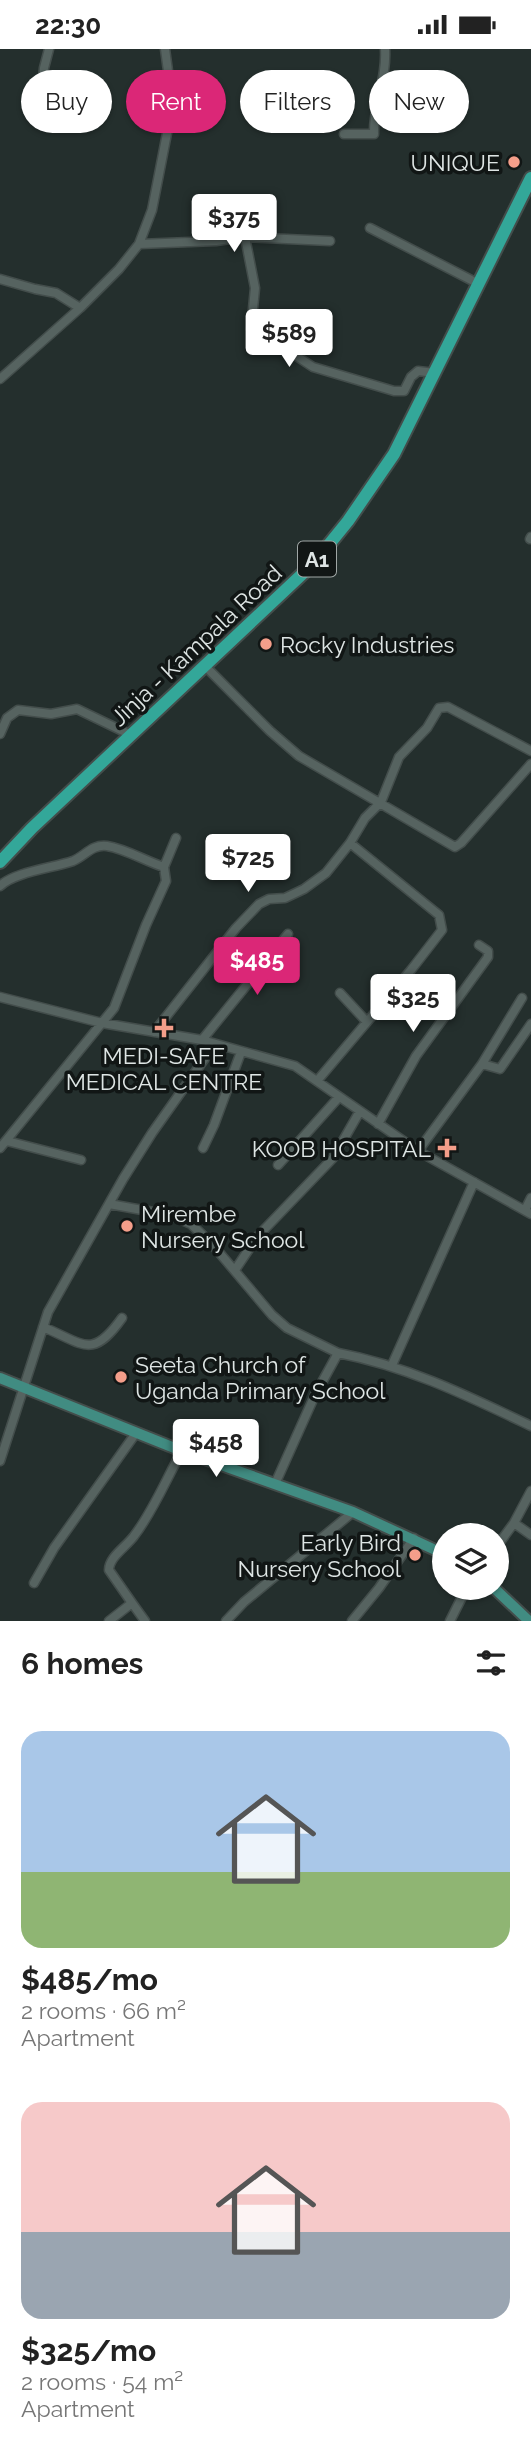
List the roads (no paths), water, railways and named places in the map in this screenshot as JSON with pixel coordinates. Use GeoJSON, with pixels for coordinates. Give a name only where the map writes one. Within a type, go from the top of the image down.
{"type":"FeatureCollection","features":[{"type":"Feature","properties":{"kind":"highway","name":"Jinja - Kampala Road"},"geometry":{"type":"LineString","coordinates":[[0,862],[32,828],[314,563],[348,521],[394,454],[531,179]]}},
{"type":"Feature","properties":{"kind":"main road"},"geometry":{"type":"LineString","coordinates":[[0,1378],[183,1451],[353,1512],[432,1548]]}},
{"type":"Feature","properties":{"kind":"main road"},"geometry":{"type":"LineString","coordinates":[[507,1600],[529,1621]]}},
{"type":"Feature","properties":{"kind":"street"},"geometry":{"type":"LineString","coordinates":[[44,70],[49,49]]}},
{"type":"Feature","properties":{"kind":"street"},"geometry":{"type":"LineString","coordinates":[[0,379],[80,307],[119,269],[139,244],[152,210],[170,118],[172,100],[165,49]]}},
{"type":"Feature","properties":{"kind":"street"},"geometry":{"type":"LineString","coordinates":[[344,134],[374,134],[374,116],[383,84],[385,49]]}},
{"type":"Feature","properties":{"kind":"street"},"geometry":{"type":"LineString","coordinates":[[370,228],[479,284]]}},
{"type":"Feature","properties":{"kind":"street"},"geometry":{"type":"LineString","coordinates":[[139,244],[245,237],[330,241]]}},
{"type":"Feature","properties":{"kind":"street"},"geometry":{"type":"LineString","coordinates":[[245,237],[255,288],[251,329],[253,334],[272,339],[313,367],[394,391],[404,390],[418,371],[435,373]]}},
{"type":"Feature","properties":{"kind":"street"},"geometry":{"type":"LineString","coordinates":[[0,279],[56,293],[80,307]]}},
{"type":"Feature","properties":{"kind":"street"},"geometry":{"type":"LineString","coordinates":[[205,666],[299,756],[455,847],[531,764]]}},
{"type":"Feature","properties":{"kind":"street"},"geometry":{"type":"LineString","coordinates":[[154,1031],[236,927],[259,904],[269,899],[285,898],[319,879],[350,843],[365,818],[381,802],[399,757],[427,728],[436,711],[444,707],[531,751]]}},
{"type":"Feature","properties":{"kind":"street"},"geometry":{"type":"LineString","coordinates":[[0,734],[7,718],[18,710],[51,714],[77,709],[131,735]]}},
{"type":"Feature","properties":{"kind":"street"},"geometry":{"type":"LineString","coordinates":[[164,867],[176,838]]}},
{"type":"Feature","properties":{"kind":"street"},"geometry":{"type":"LineString","coordinates":[[317,1081],[442,930],[439,915],[350,843]]}},
{"type":"Feature","properties":{"kind":"street"},"geometry":{"type":"LineString","coordinates":[[0,886],[12,879],[76,860],[100,845],[116,848],[164,867],[167,874],[114,1007],[0,1148]]}},
{"type":"Feature","properties":{"kind":"street"},"geometry":{"type":"LineString","coordinates":[[202,1040],[288,934]]}},
{"type":"Feature","properties":{"kind":"street"},"geometry":{"type":"LineString","coordinates":[[379,1124],[416,1056],[488,957],[488,951],[479,945]]}},
{"type":"Feature","properties":{"kind":"street"},"geometry":{"type":"LineString","coordinates":[[340,993],[367,1022]]}},
{"type":"Feature","properties":{"kind":"street"},"geometry":{"type":"LineString","coordinates":[[0,997],[102,1023],[202,1040],[295,1066],[418,1151],[528,1212],[531,1198]]}},
{"type":"Feature","properties":{"kind":"street"},"geometry":{"type":"LineString","coordinates":[[418,1151],[482,1064],[522,998]]}},
{"type":"Feature","properties":{"kind":"street"},"geometry":{"type":"LineString","coordinates":[[482,1064],[500,1069],[531,1024]]}},
{"type":"Feature","properties":{"kind":"street"},"geometry":{"type":"LineString","coordinates":[[0,1461],[48,1312],[108,1204],[152,1133],[215,1044]]}},
{"type":"Feature","properties":{"kind":"street"},"geometry":{"type":"LineString","coordinates":[[202,1148],[214,1125],[241,1052]]}},
{"type":"Feature","properties":{"kind":"street"},"geometry":{"type":"LineString","coordinates":[[278,1165],[339,1097]]}},
{"type":"Feature","properties":{"kind":"street"},"geometry":{"type":"LineString","coordinates":[[235,1270],[257,1237],[333,1159],[360,1111]]}},
{"type":"Feature","properties":{"kind":"street"},"geometry":{"type":"LineString","coordinates":[[7,1141],[81,1160]]}},
{"type":"Feature","properties":{"kind":"street"},"geometry":{"type":"LineString","coordinates":[[392,1365],[474,1182]]}},
{"type":"Feature","properties":{"kind":"street"},"geometry":{"type":"LineString","coordinates":[[108,1204],[182,1218],[212,1244],[257,1299],[287,1328],[338,1353],[392,1365],[455,1390],[531,1426]]}},
{"type":"Feature","properties":{"kind":"street"},"geometry":{"type":"LineString","coordinates":[[43,1327],[94,1346],[109,1337],[122,1318]]}},
{"type":"Feature","properties":{"kind":"street"},"geometry":{"type":"LineString","coordinates":[[275,1484],[315,1395],[338,1353]]}},
{"type":"Feature","properties":{"kind":"street"},"geometry":{"type":"LineString","coordinates":[[34,1583],[54,1548],[136,1433]]}},
{"type":"Feature","properties":{"kind":"street"},"geometry":{"type":"LineString","coordinates":[[145,1621],[109,1570],[110,1562],[145,1520],[183,1451]]}},
{"type":"Feature","properties":{"kind":"street"},"geometry":{"type":"LineString","coordinates":[[509,1530],[531,1491]]}},
{"type":"Feature","properties":{"kind":"street"},"geometry":{"type":"LineString","coordinates":[[226,1621],[244,1601],[353,1512]]}},
{"type":"Feature","properties":{"kind":"street"},"geometry":{"type":"LineString","coordinates":[[514,1523],[531,1535]]}},
{"type":"Feature","properties":{"kind":"street"},"geometry":{"type":"LineString","coordinates":[[352,1621],[414,1538]]}},
{"type":"Feature","properties":{"kind":"street"},"geometry":{"type":"LineString","coordinates":[[450,1621],[460,1600]]}},
{"type":"Feature","properties":{"kind":"street"},"geometry":{"type":"LineString","coordinates":[[109,1621],[132,1603]]}},
{"type":"Feature","properties":{"kind":"place","name":"UNIQUE"},"geometry":{"type":"Point","coordinates":[514,162]}},
{"type":"Feature","properties":{"kind":"place","name":"Rocky Industries"},"geometry":{"type":"Point","coordinates":[266,644]}},
{"type":"Feature","properties":{"kind":"place","name":"MEDI-SAFE MEDICAL CENTRE"},"geometry":{"type":"Point","coordinates":[164,1028]}},
{"type":"Feature","properties":{"kind":"place","name":"KOOB HOSPITAL"},"geometry":{"type":"Point","coordinates":[447,1148]}},
{"type":"Feature","properties":{"kind":"place","name":"Mirembe Nursery School"},"geometry":{"type":"Point","coordinates":[127,1226]}},
{"type":"Feature","properties":{"kind":"place","name":"Seeta Church of Uganda Primary School"},"geometry":{"type":"Point","coordinates":[121,1377]}},
{"type":"Feature","properties":{"kind":"place","name":"Early Bird Nursery School"},"geometry":{"type":"Point","coordinates":[415,1555]}}]}
